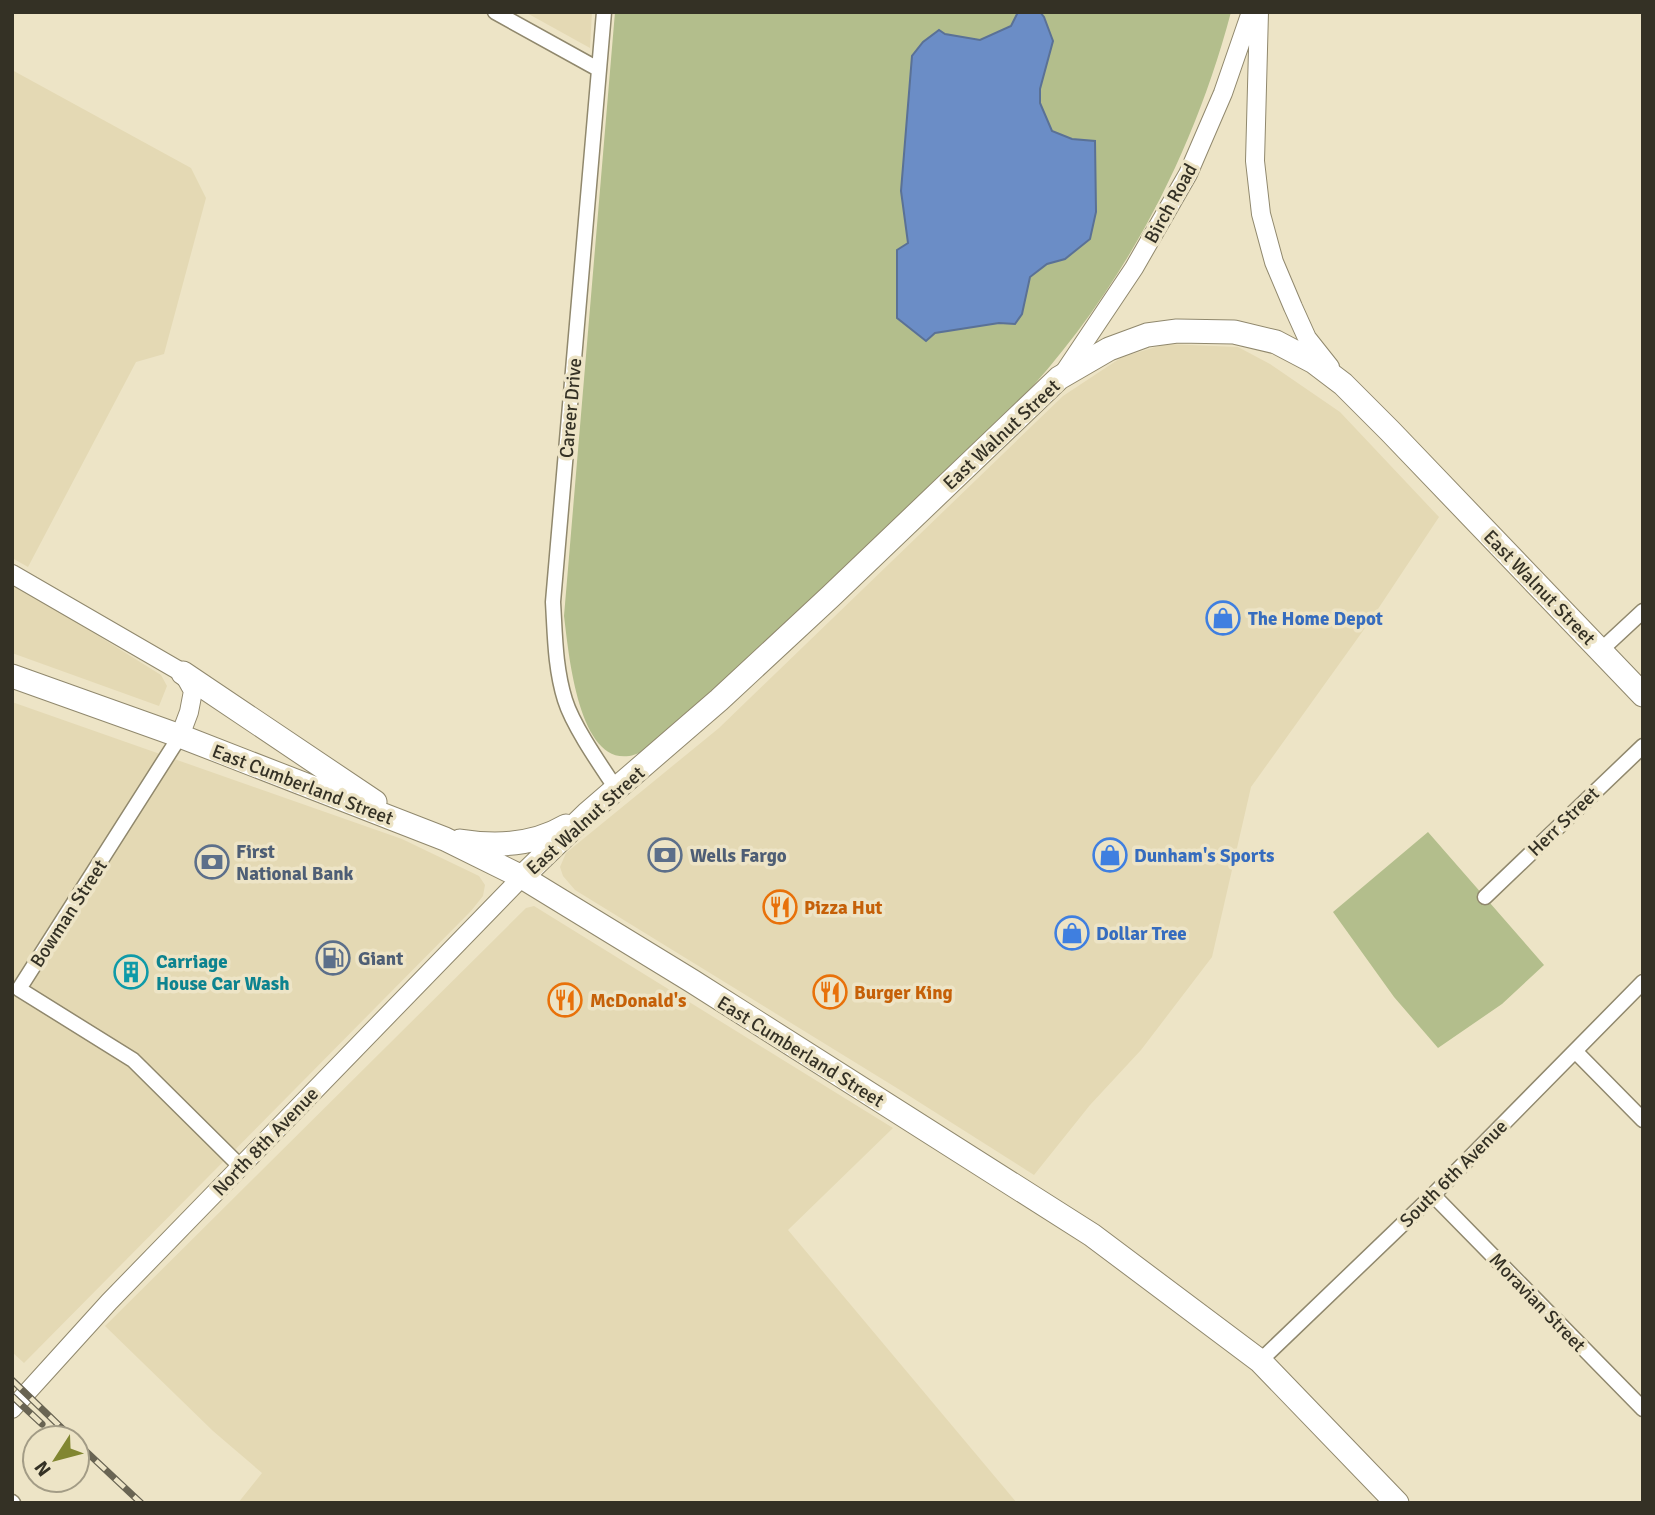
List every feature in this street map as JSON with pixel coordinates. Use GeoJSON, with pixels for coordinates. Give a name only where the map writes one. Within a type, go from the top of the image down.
{"type":"FeatureCollection","features":[{"type":"Feature","properties":{"kind":"highway","name":"East Walnut Street"},"geometry":{"type":"LineString","coordinates":[[522,877],[587,814],[831,596],[1059,378],[1109,349],[1147,335],[1204,330],[1234,332],[1276,342],[1314,362],[1343,384],[1643,695]]}},
{"type":"Feature","properties":{"kind":"highway"},"geometry":{"type":"LineString","coordinates":[[183,673],[410,825]]}},
{"type":"Feature","properties":{"kind":"highway","name":"East Cumberland Street"},"geometry":{"type":"LineString","coordinates":[[12,676],[180,736],[410,825],[522,877],[702,987],[1092,1235],[1260,1361],[1397,1503]]}},
{"type":"Feature","properties":{"kind":"highway"},"geometry":{"type":"LineString","coordinates":[[445,839],[499,844],[533,841],[587,814]]}},
{"type":"Feature","properties":{"kind":"street"},"geometry":{"type":"LineString","coordinates":[[495,12],[598,69]]}},
{"type":"Feature","properties":{"kind":"street","name":"Career Drive"},"geometry":{"type":"LineString","coordinates":[[604,12],[553,602],[556,661],[565,702],[617,789]]}},
{"type":"Feature","properties":{"kind":"street","name":"Birch Road"},"geometry":{"type":"LineString","coordinates":[[1059,378],[1134,268],[1188,174],[1223,93],[1251,12]]}},
{"type":"Feature","properties":{"kind":"street"},"geometry":{"type":"LineString","coordinates":[[1259,12],[1255,161],[1261,214],[1275,262],[1307,338],[1343,384]]}},
{"type":"Feature","properties":{"kind":"street"},"geometry":{"type":"LineString","coordinates":[[12,574],[183,673],[193,691],[180,736]]}},
{"type":"Feature","properties":{"kind":"street"},"geometry":{"type":"LineString","coordinates":[[1601,650],[1643,611]]}},
{"type":"Feature","properties":{"kind":"street","name":"Bowman Street"},"geometry":{"type":"LineString","coordinates":[[180,736],[19,989],[133,1060],[241,1167]]}},
{"type":"Feature","properties":{"kind":"street","name":"Herr Street"},"geometry":{"type":"LineString","coordinates":[[1485,897],[1643,746]]}},
{"type":"Feature","properties":{"kind":"street","name":"North 8th Avenue"},"geometry":{"type":"LineString","coordinates":[[12,1409],[109,1303],[522,877]]}},
{"type":"Feature","properties":{"kind":"street","name":"South 6th Avenue"},"geometry":{"type":"LineString","coordinates":[[1260,1361],[1433,1195],[1643,982]]}},
{"type":"Feature","properties":{"kind":"street"},"geometry":{"type":"LineString","coordinates":[[1575,1051],[1643,1121]]}},
{"type":"Feature","properties":{"kind":"street","name":"Moravian Street"},"geometry":{"type":"LineString","coordinates":[[1433,1195],[1643,1409]]}},
{"type":"Feature","properties":{"kind":"shaded area"},"geometry":{"type":"Polygon","coordinates":[[[525,12],[592,12],[590,48],[525,12]]]}},
{"type":"Feature","properties":{"kind":"shaded area"},"geometry":{"type":"Polygon","coordinates":[[[12,70],[191,168],[206,198],[164,354],[136,362],[28,567],[12,558],[12,70]]]}},
{"type":"Feature","properties":{"kind":"shaded area"},"geometry":{"type":"Polygon","coordinates":[[[1166,344],[1238,347],[1270,364],[1340,412],[1439,517],[1370,621],[1251,787],[1212,957],[1141,1050],[1090,1105],[1034,1175],[575,890],[563,876],[560,867],[566,853],[719,728],[1063,396],[1122,357],[1166,344]]]}},
{"type":"Feature","properties":{"kind":"shaded area"},"geometry":{"type":"Polygon","coordinates":[[[12,582],[161,675],[167,686],[159,706],[12,653],[12,582]]]}},
{"type":"Feature","properties":{"kind":"shaded area"},"geometry":{"type":"Polygon","coordinates":[[[12,702],[402,839],[479,876],[485,885],[483,896],[471,911],[24,1363],[12,1352],[12,702]]]}},
{"type":"Feature","properties":{"kind":"shaded area"},"geometry":{"type":"Polygon","coordinates":[[[534,906],[893,1128],[788,1230],[1017,1503],[238,1503],[262,1473],[213,1431],[105,1326],[526,908],[534,906]]]}},
{"type":"Feature","properties":{"kind":"green space"},"geometry":{"type":"Polygon","coordinates":[[[615,12],[1231,12],[1194,123],[1145,227],[1083,324],[1047,370],[1008,413],[714,692],[647,749],[624,756],[606,751],[593,735],[582,712],[564,616],[615,12]]]}},
{"type":"Feature","properties":{"kind":"green space"},"geometry":{"type":"Polygon","coordinates":[[[1428,832],[1544,965],[1502,1004],[1438,1048],[1394,997],[1333,912],[1428,832]]]}},
{"type":"Feature","properties":{"kind":"water"},"geometry":{"type":"Polygon","coordinates":[[[1018,12],[1040,12],[1053,41],[1040,89],[1040,103],[1052,131],[1072,139],[1095,141],[1096,212],[1090,239],[1065,259],[1047,264],[1030,277],[1022,314],[1015,324],[999,323],[935,333],[926,341],[897,318],[897,250],[908,243],[901,191],[912,56],[923,42],[939,30],[945,34],[980,40],[1011,26],[1018,12]]]}},
{"type":"Feature","properties":{"kind":"railway"},"geometry":{"type":"LineString","coordinates":[[12,1380],[58,1424]]}},
{"type":"Feature","properties":{"kind":"railway"},"geometry":{"type":"LineString","coordinates":[[12,1396],[42,1424]]}},
{"type":"Feature","properties":{"kind":"railway"},"geometry":{"type":"LineString","coordinates":[[91,1456],[141,1503]]}},
{"type":"Feature","properties":{"kind":"place","name":"The Home Depot"},"geometry":{"type":"Point","coordinates":[1223,618]}},
{"type":"Feature","properties":{"kind":"place","name":"Wells Fargo"},"geometry":{"type":"Point","coordinates":[665,855]}},
{"type":"Feature","properties":{"kind":"place","name":"Dunham's Sports"},"geometry":{"type":"Point","coordinates":[1110,855]}},
{"type":"Feature","properties":{"kind":"place","name":"First National Bank"},"geometry":{"type":"Point","coordinates":[212,862]}},
{"type":"Feature","properties":{"kind":"place","name":"Pizza Hut"},"geometry":{"type":"Point","coordinates":[780,907]}},
{"type":"Feature","properties":{"kind":"place","name":"Dollar Tree"},"geometry":{"type":"Point","coordinates":[1072,933]}},
{"type":"Feature","properties":{"kind":"place","name":"Giant"},"geometry":{"type":"Point","coordinates":[333,958]}},
{"type":"Feature","properties":{"kind":"place","name":"Carriage House Car Wash"},"geometry":{"type":"Point","coordinates":[131,972]}},
{"type":"Feature","properties":{"kind":"place","name":"Burger King"},"geometry":{"type":"Point","coordinates":[830,992]}},
{"type":"Feature","properties":{"kind":"place","name":"McDonald's"},"geometry":{"type":"Point","coordinates":[565,1000]}}]}
